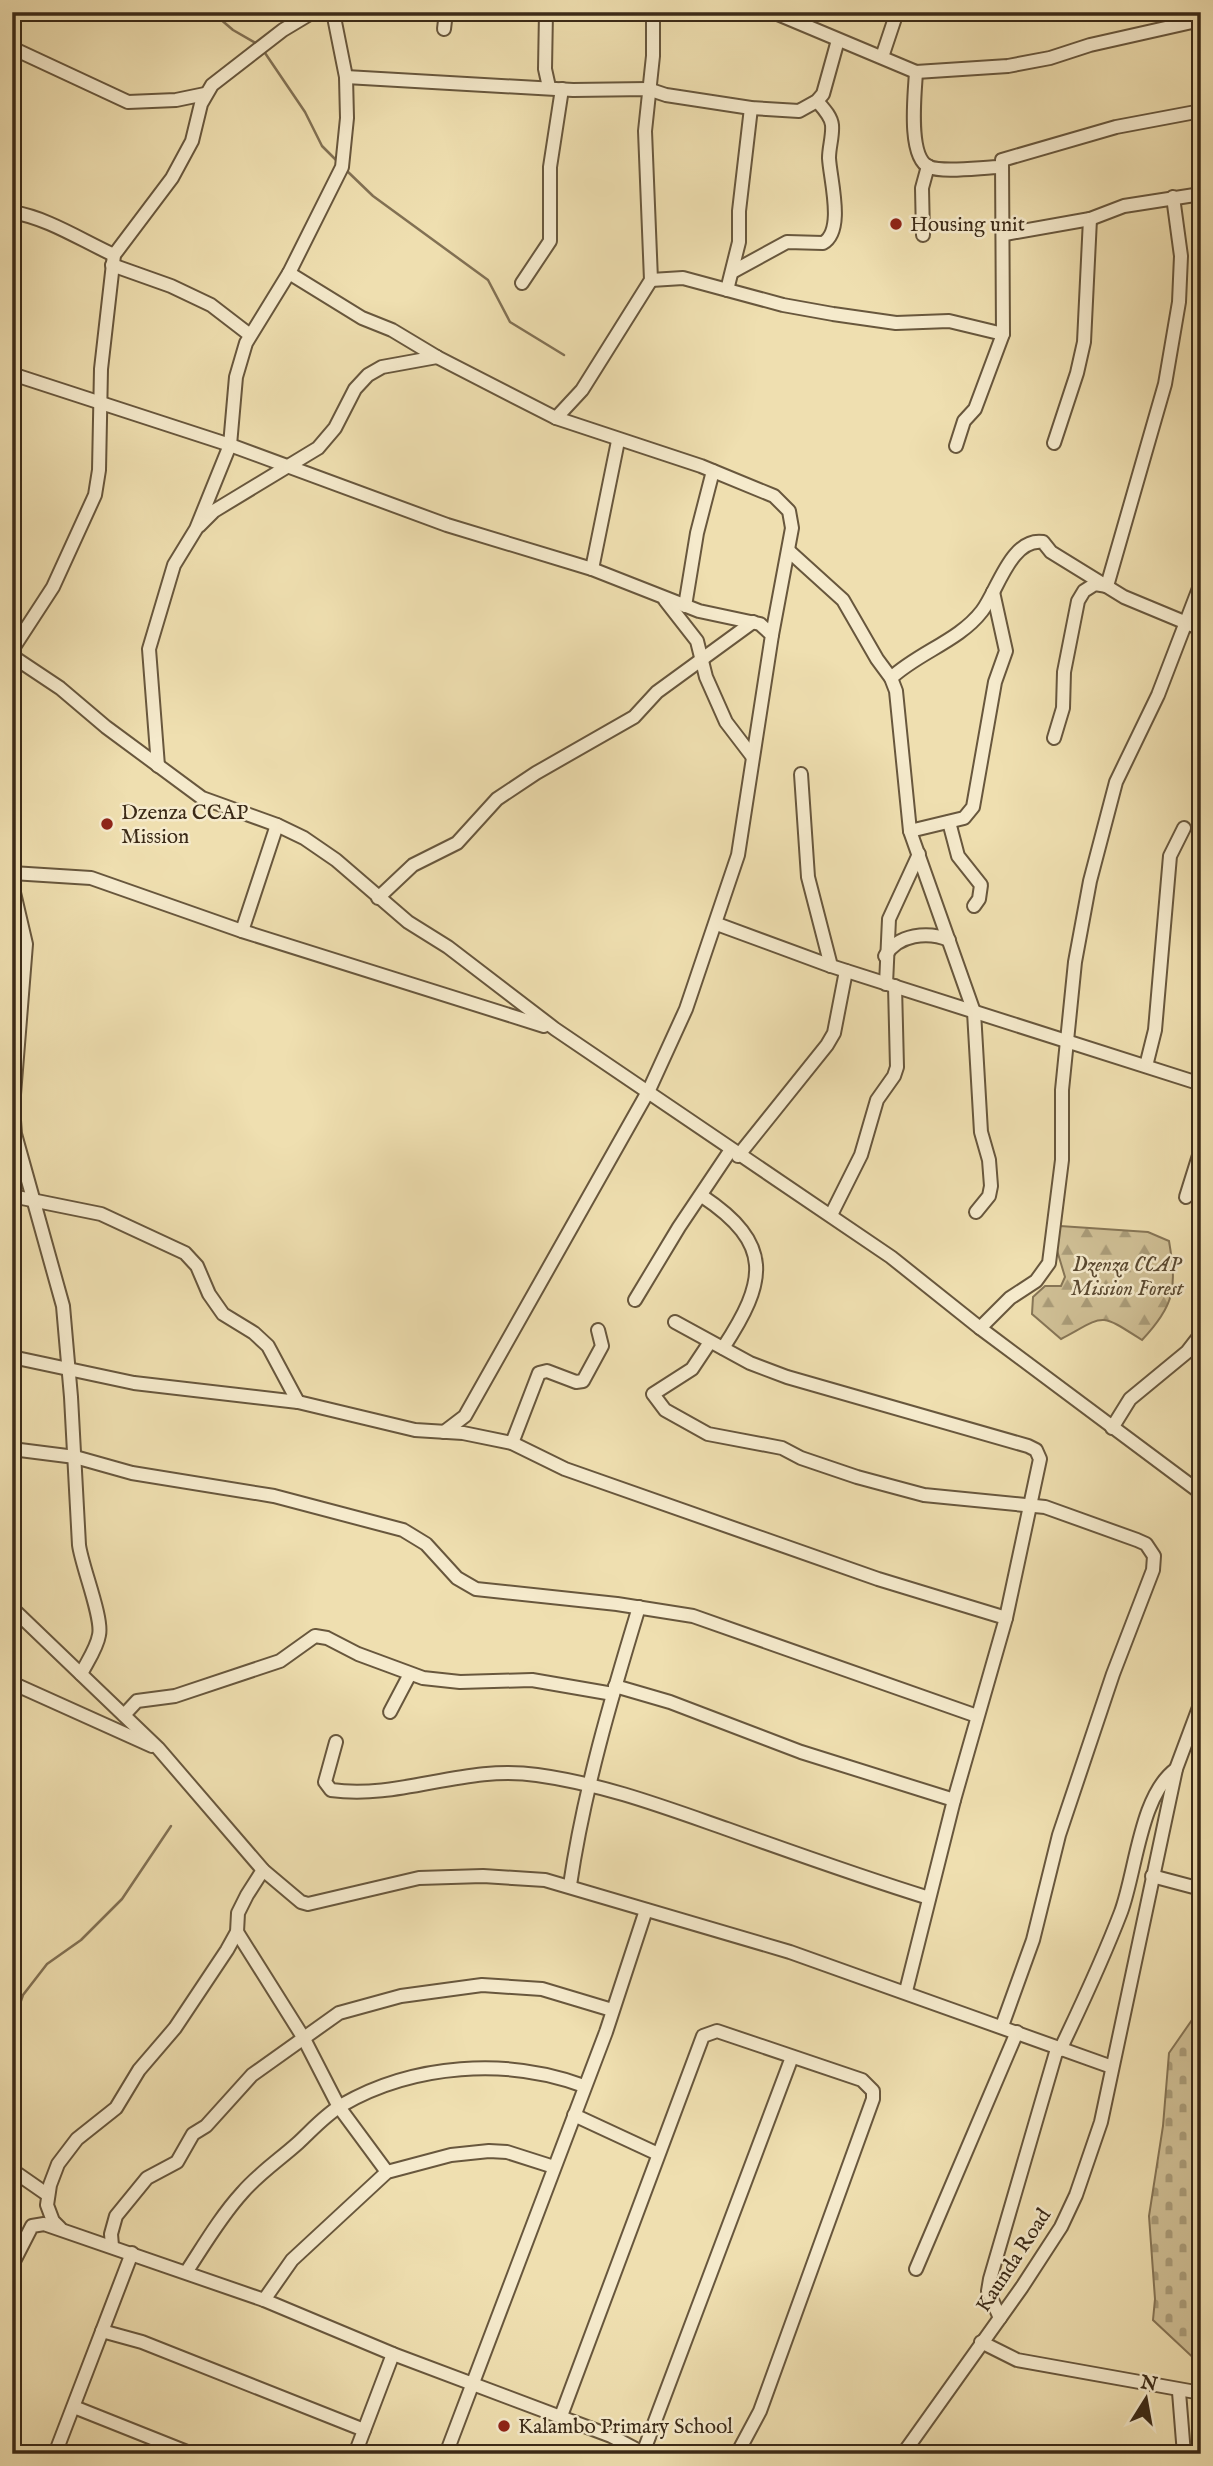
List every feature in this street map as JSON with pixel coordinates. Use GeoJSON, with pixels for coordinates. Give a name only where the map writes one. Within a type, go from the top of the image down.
{"type":"FeatureCollection","features":[{"type":"Feature","properties":{"kind":"street"},"geometry":{"type":"LineString","coordinates":[[444,29],[446,12]]}},
{"type":"Feature","properties":{"kind":"street"},"geometry":{"type":"LineString","coordinates":[[522,283],[550,241],[550,167],[556,88],[545,69],[546,12]]}},
{"type":"Feature","properties":{"kind":"street"},"geometry":{"type":"LineString","coordinates":[[556,418],[582,390],[651,280],[645,167],[653,12]]}},
{"type":"Feature","properties":{"kind":"street"},"geometry":{"type":"LineString","coordinates":[[773,12],[916,72],[1008,66],[1201,20]]}},
{"type":"Feature","properties":{"kind":"street"},"geometry":{"type":"LineString","coordinates":[[881,57],[897,12]]}},
{"type":"Feature","properties":{"kind":"street"},"geometry":{"type":"LineString","coordinates":[[12,48],[128,102],[185,99],[205,94],[260,46],[311,14],[333,15],[346,77],[347,118],[342,167],[289,273],[250,335],[236,377],[230,444],[196,529],[174,565],[149,649],[158,766]]}},
{"type":"Feature","properties":{"kind":"street"},"geometry":{"type":"LineString","coordinates":[[346,77],[556,88],[648,89],[666,95],[751,108],[799,111],[817,102],[826,86],[838,40]]}},
{"type":"Feature","properties":{"kind":"street"},"geometry":{"type":"LineString","coordinates":[[916,72],[914,131],[919,156],[928,166],[1001,167]]}},
{"type":"Feature","properties":{"kind":"street"},"geometry":{"type":"LineString","coordinates":[[12,650],[53,587],[95,495],[102,404],[101,369],[113,260],[172,178],[186,152],[205,94]]}},
{"type":"Feature","properties":{"kind":"street"},"geometry":{"type":"LineString","coordinates":[[734,271],[787,242],[823,243],[830,237],[835,212],[829,158],[832,127],[829,116],[817,102]]}},
{"type":"Feature","properties":{"kind":"street"},"geometry":{"type":"LineString","coordinates":[[727,290],[734,271],[751,108]]}},
{"type":"Feature","properties":{"kind":"street"},"geometry":{"type":"LineString","coordinates":[[956,446],[964,421],[975,409],[1003,334],[1005,234],[1001,167],[1006,157],[1173,114],[1201,111]]}},
{"type":"Feature","properties":{"kind":"street"},"geometry":{"type":"LineString","coordinates":[[923,235],[922,188],[928,166]]}},
{"type":"Feature","properties":{"kind":"street"},"geometry":{"type":"LineString","coordinates":[[1005,234],[1090,219],[1124,205],[1201,194]]}},
{"type":"Feature","properties":{"kind":"street"},"geometry":{"type":"LineString","coordinates":[[1107,586],[1165,384],[1175,330],[1181,256],[1173,197]]}},
{"type":"Feature","properties":{"kind":"street"},"geometry":{"type":"LineString","coordinates":[[12,212],[39,217],[50,226],[113,260],[211,304],[250,335]]}},
{"type":"Feature","properties":{"kind":"street"},"geometry":{"type":"LineString","coordinates":[[1054,443],[1077,373],[1084,342],[1090,219]]}},
{"type":"Feature","properties":{"kind":"street"},"geometry":{"type":"LineString","coordinates":[[289,273],[362,318],[392,330],[437,357],[556,418],[713,471],[774,496],[789,511],[792,528],[790,552],[772,635],[752,756],[741,842],[717,924],[686,1009],[649,1090],[465,1416],[444,1432]]}},
{"type":"Feature","properties":{"kind":"street"},"geometry":{"type":"LineString","coordinates":[[651,280],[683,278],[833,314],[896,323],[949,321],[1003,334]]}},
{"type":"Feature","properties":{"kind":"street"},"geometry":{"type":"LineString","coordinates":[[196,529],[214,511],[318,449],[327,440],[355,389],[368,376],[382,367],[437,357]]}},
{"type":"Feature","properties":{"kind":"street"},"geometry":{"type":"LineString","coordinates":[[12,374],[230,444],[434,520],[592,569],[685,606],[765,626],[772,635]]}},
{"type":"Feature","properties":{"kind":"street"},"geometry":{"type":"LineString","coordinates":[[592,569],[618,441]]}},
{"type":"Feature","properties":{"kind":"street"},"geometry":{"type":"LineString","coordinates":[[685,606],[697,533],[713,471]]}},
{"type":"Feature","properties":{"kind":"street"},"geometry":{"type":"LineString","coordinates":[[891,678],[910,660],[936,648],[974,621],[1015,555],[1040,541],[1051,552],[1107,586],[1201,629]]}},
{"type":"Feature","properties":{"kind":"street"},"geometry":{"type":"LineString","coordinates":[[790,552],[843,600],[891,678],[903,741],[910,831],[974,1012],[981,1132],[989,1160],[991,1186],[989,1196],[976,1212]]}},
{"type":"Feature","properties":{"kind":"street"},"geometry":{"type":"LineString","coordinates":[[980,1328],[1010,1298],[1036,1281],[1049,1262],[1062,1160],[1062,1090],[1075,962],[1090,881],[1110,801],[1158,695],[1201,583]]}},
{"type":"Feature","properties":{"kind":"street"},"geometry":{"type":"LineString","coordinates":[[1054,738],[1063,708],[1064,672],[1078,601],[1084,591],[1096,584],[1107,586]]}},
{"type":"Feature","properties":{"kind":"street"},"geometry":{"type":"LineString","coordinates":[[910,831],[964,818],[973,807],[995,682],[1006,651],[993,593]]}},
{"type":"Feature","properties":{"kind":"street"},"geometry":{"type":"LineString","coordinates":[[663,597],[697,641],[704,659],[706,677],[726,722],[752,756]]}},
{"type":"Feature","properties":{"kind":"street"},"geometry":{"type":"LineString","coordinates":[[378,898],[413,865],[457,843],[497,799],[536,773],[634,717],[657,692],[753,622]]}},
{"type":"Feature","properties":{"kind":"street"},"geometry":{"type":"LineString","coordinates":[[12,656],[60,688],[158,766],[210,802],[277,825],[304,838],[336,860],[378,898],[448,947],[555,1029],[649,1090],[734,1154],[831,1215],[916,1276],[980,1328],[1201,1493]]}},
{"type":"Feature","properties":{"kind":"street"},"geometry":{"type":"LineString","coordinates":[[801,774],[808,877],[831,967]]}},
{"type":"Feature","properties":{"kind":"street"},"geometry":{"type":"LineString","coordinates":[[949,822],[958,856],[981,885],[979,899],[974,906]]}},
{"type":"Feature","properties":{"kind":"street"},"geometry":{"type":"LineString","coordinates":[[242,931],[277,825]]}},
{"type":"Feature","properties":{"kind":"street"},"geometry":{"type":"LineString","coordinates":[[1146,1066],[1156,1018],[1170,856],[1184,828]]}},
{"type":"Feature","properties":{"kind":"street"},"geometry":{"type":"LineString","coordinates":[[831,1215],[861,1155],[877,1100],[897,1067],[886,956],[889,919],[919,855]]}},
{"type":"Feature","properties":{"kind":"street"},"geometry":{"type":"LineString","coordinates":[[12,873],[91,878],[242,931],[555,1029]]}},
{"type":"Feature","properties":{"kind":"street"},"geometry":{"type":"LineString","coordinates":[[12,884],[26,944],[13,1120],[61,1296],[69,1371],[80,1555],[100,1624],[99,1638],[81,1674]]}},
{"type":"Feature","properties":{"kind":"street"},"geometry":{"type":"LineString","coordinates":[[717,924],[831,967],[1201,1084]]}},
{"type":"Feature","properties":{"kind":"street"},"geometry":{"type":"LineString","coordinates":[[886,956],[891,948],[923,934],[949,940]]}},
{"type":"Feature","properties":{"kind":"street"},"geometry":{"type":"LineString","coordinates":[[635,1300],[678,1227],[734,1154],[827,1045],[834,1033],[846,971]]}},
{"type":"Feature","properties":{"kind":"street"},"geometry":{"type":"LineString","coordinates":[[1186,1197],[1201,1149]]}},
{"type":"Feature","properties":{"kind":"street"},"geometry":{"type":"LineString","coordinates":[[12,1196],[102,1214],[185,1253],[197,1266],[209,1294],[223,1314],[254,1333],[268,1346],[298,1402]]}},
{"type":"Feature","properties":{"kind":"street"},"geometry":{"type":"LineString","coordinates":[[702,1196],[736,1221],[756,1254],[751,1302],[723,1349]]}},
{"type":"Feature","properties":{"kind":"street"},"geometry":{"type":"LineString","coordinates":[[675,1322],[723,1349],[787,1377],[1028,1446],[1036,1450],[1040,1459],[1006,1618],[954,1800],[906,1991]]}},
{"type":"Feature","properties":{"kind":"street"},"geometry":{"type":"LineString","coordinates":[[512,1443],[539,1373],[547,1371],[576,1382],[583,1381],[602,1346],[598,1330]]}},
{"type":"Feature","properties":{"kind":"street"},"geometry":{"type":"LineString","coordinates":[[1112,1427],[1130,1399],[1187,1352],[1201,1334]]}},
{"type":"Feature","properties":{"kind":"street"},"geometry":{"type":"LineString","coordinates":[[710,1342],[692,1369],[676,1382],[654,1390],[653,1394],[665,1410],[700,1431],[782,1448],[846,1473],[923,1495],[1029,1505],[1058,1511],[1137,1539],[1151,1550],[1154,1563],[1113,1674],[1059,1835],[1033,1940],[1003,2026]]}},
{"type":"Feature","properties":{"kind":"street"},"geometry":{"type":"LineString","coordinates":[[12,1357],[69,1371],[207,1393],[298,1402],[415,1430],[512,1443],[565,1469],[878,1579],[1006,1618]]}},
{"type":"Feature","properties":{"kind":"street"},"geometry":{"type":"LineString","coordinates":[[12,1449],[75,1457],[132,1472],[275,1496],[403,1530],[426,1544],[457,1578],[486,1592],[639,1606],[723,1625],[977,1716]]}},
{"type":"Feature","properties":{"kind":"street"},"geometry":{"type":"LineString","coordinates":[[570,1885],[589,1785],[639,1606]]}},
{"type":"Feature","properties":{"kind":"street"},"geometry":{"type":"LineString","coordinates":[[12,1608],[158,1748],[263,1870],[295,1898],[308,1904],[396,1882],[451,1875],[517,1877],[570,1885],[790,1952],[906,1991],[1112,2067]]}},
{"type":"Feature","properties":{"kind":"street"},"geometry":{"type":"LineString","coordinates":[[124,1715],[137,1701],[175,1696],[280,1661],[315,1636],[327,1638],[341,1647],[410,1674],[460,1682],[532,1680],[614,1690],[670,1702],[801,1752],[954,1800]]}},
{"type":"Feature","properties":{"kind":"street"},"geometry":{"type":"LineString","coordinates":[[390,1712],[410,1674]]}},
{"type":"Feature","properties":{"kind":"street"},"geometry":{"type":"LineString","coordinates":[[12,1683],[158,1748]]}},
{"type":"Feature","properties":{"kind":"street"},"geometry":{"type":"LineString","coordinates":[[1000,2318],[988,2291],[990,2279],[1059,2049],[1087,1998],[1122,1908],[1135,1849],[1149,1812],[1167,1775],[1176,1769],[1201,1702]]}},
{"type":"Feature","properties":{"kind":"street"},"geometry":{"type":"LineString","coordinates":[[336,1742],[325,1782],[331,1790],[354,1793],[387,1791],[457,1775],[501,1772],[589,1785],[659,1805],[929,1898]]}},
{"type":"Feature","properties":{"kind":"street","name":"Kaunda Road"},"geometry":{"type":"LineString","coordinates":[[903,2454],[1056,2235],[1076,2195],[1101,2122],[1176,1769]]}},
{"type":"Feature","properties":{"kind":"street"},"geometry":{"type":"LineString","coordinates":[[61,2230],[48,2212],[48,2195],[54,2172],[64,2154],[77,2139],[123,2100],[139,2070],[175,2028],[237,1933],[238,1913],[263,1870]]}},
{"type":"Feature","properties":{"kind":"street"},"geometry":{"type":"LineString","coordinates":[[1152,1876],[1201,1889]]}},
{"type":"Feature","properties":{"kind":"street"},"geometry":{"type":"LineString","coordinates":[[446,2454],[574,2115],[646,1910]]}},
{"type":"Feature","properties":{"kind":"street"},"geometry":{"type":"LineString","coordinates":[[237,1933],[303,2037],[340,2107],[387,2172]]}},
{"type":"Feature","properties":{"kind":"street"},"geometry":{"type":"LineString","coordinates":[[113,2246],[112,2223],[147,2178],[177,2162],[193,2134],[206,2126],[239,2087],[303,2037],[340,2013],[401,1996],[453,1987],[492,1985],[542,1989],[612,2010]]}},
{"type":"Feature","properties":{"kind":"street"},"geometry":{"type":"LineString","coordinates":[[561,2416],[703,2036],[710,2032],[725,2032],[862,2080],[873,2091],[873,2099],[760,2411],[737,2454]]}},
{"type":"Feature","properties":{"kind":"street"},"geometry":{"type":"LineString","coordinates":[[916,2269],[1017,2032]]}},
{"type":"Feature","properties":{"kind":"street"},"geometry":{"type":"LineString","coordinates":[[12,2265],[32,2226],[44,2224],[187,2271],[264,2300],[393,2354],[561,2416],[644,2453],[792,2057]]}},
{"type":"Feature","properties":{"kind":"street"},"geometry":{"type":"LineString","coordinates":[[187,2271],[241,2193],[340,2107],[392,2083],[453,2070],[513,2068],[584,2086]]}},
{"type":"Feature","properties":{"kind":"street"},"geometry":{"type":"LineString","coordinates":[[574,2115],[658,2154]]}},
{"type":"Feature","properties":{"kind":"street"},"geometry":{"type":"LineString","coordinates":[[264,2300],[292,2260],[387,2172],[451,2155],[489,2151],[507,2152],[554,2167]]}},
{"type":"Feature","properties":{"kind":"street"},"geometry":{"type":"LineString","coordinates":[[12,2171],[48,2195]]}},
{"type":"Feature","properties":{"kind":"street"},"geometry":{"type":"LineString","coordinates":[[55,2454],[132,2253]]}},
{"type":"Feature","properties":{"kind":"street"},"geometry":{"type":"LineString","coordinates":[[102,2331],[142,2342],[364,2430]]}},
{"type":"Feature","properties":{"kind":"street"},"geometry":{"type":"LineString","coordinates":[[981,2342],[1017,2360],[1179,2392],[1201,2393]]}},
{"type":"Feature","properties":{"kind":"street"},"geometry":{"type":"LineString","coordinates":[[355,2454],[393,2354]]}},
{"type":"Feature","properties":{"kind":"street"},"geometry":{"type":"LineString","coordinates":[[1179,2392],[1184,2454]]}},
{"type":"Feature","properties":{"kind":"street"},"geometry":{"type":"LineString","coordinates":[[74,2407],[192,2454]]}},
{"type":"Feature","properties":{"kind":"green space","name":"Dzenza CCAP Mission Forest"},"geometry":{"type":"Polygon","coordinates":[[[1060,1226],[1148,1232],[1169,1241],[1173,1271],[1171,1295],[1161,1316],[1142,1340],[1109,1321],[1102,1320],[1086,1325],[1061,1339],[1032,1314],[1033,1297],[1045,1286],[1061,1286],[1065,1277],[1056,1247],[1060,1226]]]}},
{"type":"Feature","properties":{"kind":"green space"},"geometry":{"type":"Polygon","coordinates":[[[1201,2007],[1201,2365],[1153,2320],[1155,2299],[1149,2216],[1163,2126],[1169,2053],[1201,2007]]]}},
{"type":"Feature","properties":{"kind":"waterway"},"geometry":{"type":"LineString","coordinates":[[212,12],[233,30],[259,45]]}},
{"type":"Feature","properties":{"kind":"waterway"},"geometry":{"type":"LineString","coordinates":[[263,50],[305,112],[322,146],[339,163]]}},
{"type":"Feature","properties":{"kind":"waterway"},"geometry":{"type":"LineString","coordinates":[[346,170],[373,196],[488,280],[510,322],[564,355]]}},
{"type":"Feature","properties":{"kind":"waterway"},"geometry":{"type":"LineString","coordinates":[[12,2026],[23,1995],[47,1964],[81,1940],[122,1899],[171,1826]]}},
{"type":"Feature","properties":{"kind":"place","name":"Housing unit"},"geometry":{"type":"Point","coordinates":[896,224]}},
{"type":"Feature","properties":{"kind":"place","name":"Dzenza CCAP Mission"},"geometry":{"type":"Point","coordinates":[107,824]}},
{"type":"Feature","properties":{"kind":"place","name":"Kalambo Primary School"},"geometry":{"type":"Point","coordinates":[504,2426]}}]}
